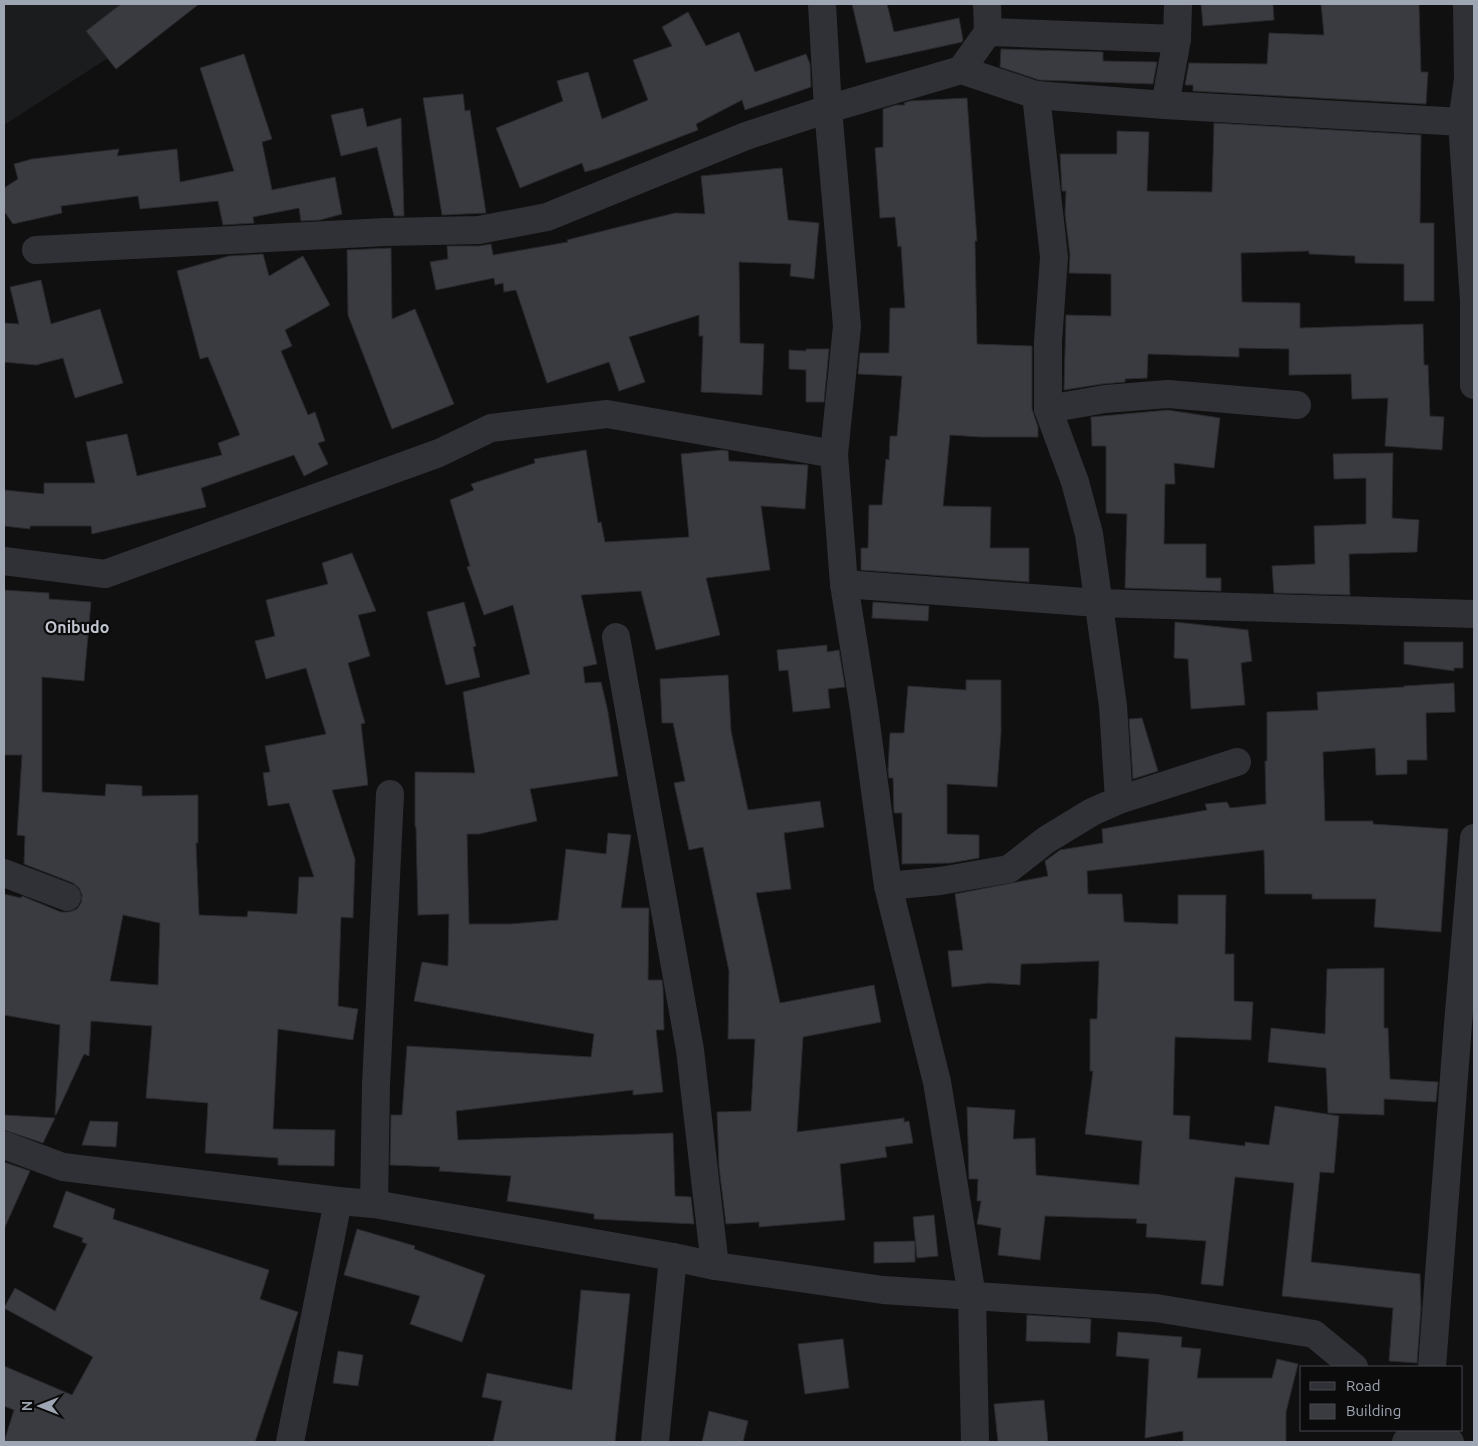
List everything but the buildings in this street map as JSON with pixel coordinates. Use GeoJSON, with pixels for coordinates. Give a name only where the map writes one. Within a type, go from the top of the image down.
{"type":"FeatureCollection","features":[{"type":"Feature","properties":{"kind":"street"},"geometry":{"type":"LineString","coordinates":[[822,4],[828,109],[847,326],[834,454],[844,584],[864,709],[888,886],[937,1082],[972,1296],[976,1442]]}},
{"type":"Feature","properties":{"kind":"street"},"geometry":{"type":"LineString","coordinates":[[961,70],[988,32],[987,4]]}},
{"type":"Feature","properties":{"kind":"street"},"geometry":{"type":"LineString","coordinates":[[1165,105],[1177,39],[1178,4]]}},
{"type":"Feature","properties":{"kind":"street"},"geometry":{"type":"LineString","coordinates":[[1467,4],[1471,80],[1462,122],[1474,301],[1474,373]]}},
{"type":"Feature","properties":{"kind":"street"},"geometry":{"type":"LineString","coordinates":[[988,32],[1177,39]]}},
{"type":"Feature","properties":{"kind":"street"},"geometry":{"type":"LineString","coordinates":[[36,250],[386,232],[479,230],[546,217],[746,136],[828,109],[961,70],[1036,95],[1165,105],[1462,122]]}},
{"type":"Feature","properties":{"kind":"street"},"geometry":{"type":"LineString","coordinates":[[1036,95],[1054,257],[1048,342],[1048,409],[1075,482],[1089,534],[1113,706],[1119,800]]}},
{"type":"Feature","properties":{"kind":"street"},"geometry":{"type":"LineString","coordinates":[[1048,409],[1105,399],[1168,394],[1297,406]]}},
{"type":"Feature","properties":{"kind":"street"},"geometry":{"type":"LineString","coordinates":[[4,561],[106,574],[439,453],[491,428],[607,414],[834,454]]}},
{"type":"Feature","properties":{"kind":"street"},"geometry":{"type":"LineString","coordinates":[[844,584],[1098,603],[1474,614]]}},
{"type":"Feature","properties":{"kind":"street"},"geometry":{"type":"LineString","coordinates":[[616,637],[690,1050],[715,1266]]}},
{"type":"Feature","properties":{"kind":"street"},"geometry":{"type":"LineString","coordinates":[[888,886],[940,881],[1009,869],[1046,840],[1092,812],[1119,800],[1237,762]]}},
{"type":"Feature","properties":{"kind":"street"},"geometry":{"type":"LineString","coordinates":[[374,1204],[376,1085],[390,794]]}},
{"type":"Feature","properties":{"kind":"street"},"geometry":{"type":"LineString","coordinates":[[1432,1366],[1474,838]]}},
{"type":"Feature","properties":{"kind":"street"},"geometry":{"type":"LineString","coordinates":[[4,873],[67,897]]}},
{"type":"Feature","properties":{"kind":"street"},"geometry":{"type":"LineString","coordinates":[[4,1145],[63,1167],[338,1202],[374,1204],[715,1266],[883,1290],[1156,1308],[1314,1334],[1353,1366]]}},
{"type":"Feature","properties":{"kind":"street"},"geometry":{"type":"LineString","coordinates":[[290,1442],[338,1202]]}},
{"type":"Feature","properties":{"kind":"street"},"geometry":{"type":"LineString","coordinates":[[655,1442],[673,1257]]}},
{"type":"Feature","properties":{"kind":"street"},"geometry":{"type":"LineString","coordinates":[[1406,1442],[1422,1431]]}},
{"type":"Feature","properties":{"kind":"street"},"geometry":{"type":"LineString","coordinates":[[1432,1431],[1450,1442]]}},
{"type":"Feature","properties":{"kind":"shaded area"},"geometry":{"type":"Polygon","coordinates":[[[4,4],[192,4],[4,125],[4,4]]]}},
{"type":"Feature","properties":{"kind":"district","name":"Onibudo"},"geometry":{"type":"Point","coordinates":[77,627]}}]}
